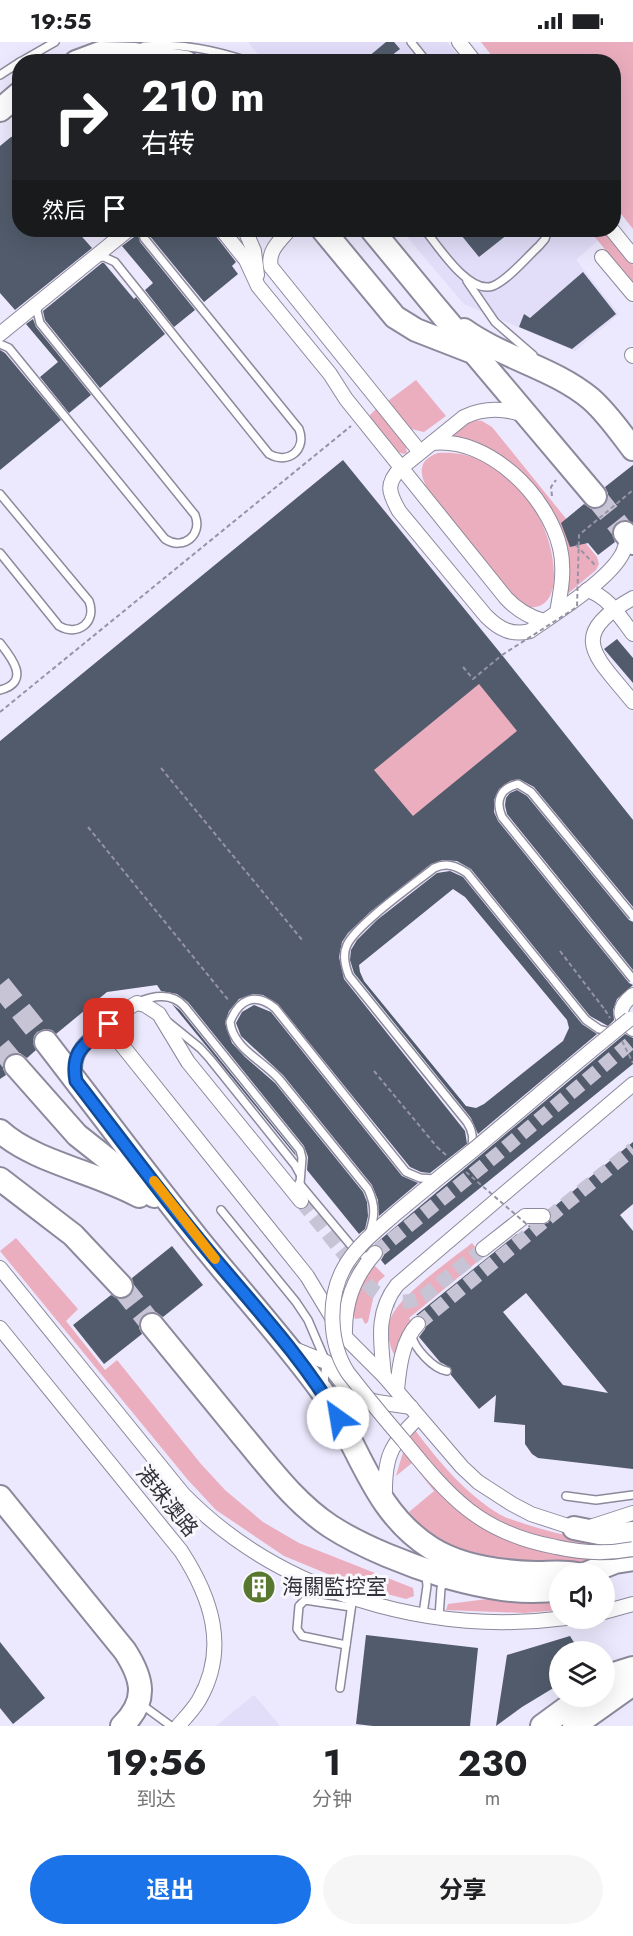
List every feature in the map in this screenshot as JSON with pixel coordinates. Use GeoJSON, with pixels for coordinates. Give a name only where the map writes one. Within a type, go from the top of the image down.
{"type":"FeatureCollection","features":[{"type":"Feature","properties":{"kind":"main road"},"geometry":{"type":"LineString","coordinates":[[100,53],[135,54]]}},
{"type":"Feature","properties":{"kind":"main road"},"geometry":{"type":"LineString","coordinates":[[0,110],[12,100]]}},
{"type":"Feature","properties":{"kind":"main road"},"geometry":{"type":"LineString","coordinates":[[329,237],[395,316],[416,330],[474,352]]}},
{"type":"Feature","properties":{"kind":"main road"},"geometry":{"type":"LineString","coordinates":[[378,237],[595,496]]}},
{"type":"Feature","properties":{"kind":"main road"},"geometry":{"type":"LineString","coordinates":[[433,304],[474,337],[581,392],[601,410],[633,449]]}},
{"type":"Feature","properties":{"kind":"main road"},"geometry":{"type":"LineString","coordinates":[[46,1042],[198,1239],[289,1348],[323,1393],[370,1480],[395,1517],[416,1536],[442,1554],[458,1561],[495,1570],[549,1573]]}},
{"type":"Feature","properties":{"kind":"main road"},"geometry":{"type":"LineString","coordinates":[[16,1066],[77,1135],[153,1195],[198,1239]]}},
{"type":"Feature","properties":{"kind":"main road"},"geometry":{"type":"LineString","coordinates":[[0,1131],[34,1153],[120,1186],[166,1214],[198,1239]]}},
{"type":"Feature","properties":{"kind":"main road"},"geometry":{"type":"LineString","coordinates":[[0,1179],[74,1235],[122,1286]]}},
{"type":"Feature","properties":{"kind":"main road"},"geometry":{"type":"LineString","coordinates":[[152,1325],[284,1487],[330,1526],[426,1570],[453,1578],[500,1589],[549,1590]]}},
{"type":"Feature","properties":{"kind":"main road"},"geometry":{"type":"LineString","coordinates":[[0,1497],[125,1651],[138,1678],[141,1691],[134,1713],[122,1726]]}},
{"type":"Feature","properties":{"kind":"main road"},"geometry":{"type":"LineString","coordinates":[[582,1527],[609,1535],[633,1533]]}},
{"type":"Feature","properties":{"kind":"main road"},"geometry":{"type":"LineString","coordinates":[[612,1563],[633,1559]]}},
{"type":"Feature","properties":{"kind":"main road"},"geometry":{"type":"LineString","coordinates":[[574,1726],[621,1677],[633,1661]]}},
{"type":"Feature","properties":{"kind":"main road"},"geometry":{"type":"LineString","coordinates":[[542,1726],[568,1707]]}},
{"type":"Feature","properties":{"kind":"street"},"geometry":{"type":"LineString","coordinates":[[459,42],[469,54]]}},
{"type":"Feature","properties":{"kind":"street"},"geometry":{"type":"LineString","coordinates":[[0,334],[120,237]]}},
{"type":"Feature","properties":{"kind":"street"},"geometry":{"type":"LineString","coordinates":[[228,237],[246,260],[258,286],[513,606],[530,617],[544,621]]}},
{"type":"Feature","properties":{"kind":"street"},"geometry":{"type":"LineString","coordinates":[[249,237],[254,251],[258,286]]}},
{"type":"Feature","properties":{"kind":"street"},"geometry":{"type":"LineString","coordinates":[[255,237],[266,242],[277,237]]}},
{"type":"Feature","properties":{"kind":"street"},"geometry":{"type":"LineString","coordinates":[[282,237],[270,257],[271,267],[420,452]]}},
{"type":"Feature","properties":{"kind":"street"},"geometry":{"type":"LineString","coordinates":[[618,237],[633,256]]}},
{"type":"Feature","properties":{"kind":"street"},"geometry":{"type":"LineString","coordinates":[[602,257],[633,294]]}},
{"type":"Feature","properties":{"kind":"street"},"geometry":{"type":"LineString","coordinates":[[357,413],[369,388]]}},
{"type":"Feature","properties":{"kind":"street"},"geometry":{"type":"LineString","coordinates":[[531,419],[512,411],[474,412],[432,442],[401,468],[390,482],[390,491],[394,501],[486,616],[500,628],[512,633],[530,631],[605,575],[622,554],[629,538]]}},
{"type":"Feature","properties":{"kind":"street"},"geometry":{"type":"LineString","coordinates":[[432,442],[446,441],[476,450],[509,470],[536,499],[551,523],[561,551],[561,583],[556,612]]}},
{"type":"Feature","properties":{"kind":"street"},"geometry":{"type":"LineString","coordinates":[[587,590],[600,596],[633,634]]}},
{"type":"Feature","properties":{"kind":"street"},"geometry":{"type":"LineString","coordinates":[[633,598],[614,610],[596,626],[592,642],[595,653],[633,702]]}},
{"type":"Feature","properties":{"kind":"street"},"geometry":{"type":"LineString","coordinates":[[632,1020],[625,1023],[621,1013],[622,1005],[633,995]]}},
{"type":"Feature","properties":{"kind":"street"},"geometry":{"type":"LineString","coordinates":[[76,1081],[74,1063],[80,1049],[136,1003],[154,1009],[188,1062],[301,1201]]}},
{"type":"Feature","properties":{"kind":"street"},"geometry":{"type":"LineString","coordinates":[[119,1015],[115,1027],[121,1044],[307,1275],[345,1337],[397,1390],[462,1467],[495,1494],[531,1514],[582,1527],[608,1527],[633,1523]]}},
{"type":"Feature","properties":{"kind":"street"},"geometry":{"type":"LineString","coordinates":[[632,1020],[613,1033],[367,1239],[344,1268],[336,1288],[333,1331],[336,1350],[348,1373],[440,1485],[464,1507],[490,1525],[538,1544],[587,1552],[633,1549]]}},
{"type":"Feature","properties":{"kind":"street"},"geometry":{"type":"LineString","coordinates":[[384,1376],[381,1331],[384,1308],[397,1285],[633,1084]]}},
{"type":"Feature","properties":{"kind":"street"},"geometry":{"type":"LineString","coordinates":[[483,1249],[525,1216],[543,1216]]}},
{"type":"Feature","properties":{"kind":"street"},"geometry":{"type":"LineString","coordinates":[[345,1337],[345,1312],[350,1293],[358,1276],[374,1254]]}},
{"type":"Feature","properties":{"kind":"street"},"geometry":{"type":"LineString","coordinates":[[0,1268],[183,1494],[207,1518],[230,1536],[290,1573],[352,1602],[457,1620],[504,1623],[549,1621]]}},
{"type":"Feature","properties":{"kind":"street"},"geometry":{"type":"LineString","coordinates":[[397,1390],[400,1364],[415,1327]]}},
{"type":"Feature","properties":{"kind":"street","name":"港珠澳路"},"geometry":{"type":"LineString","coordinates":[[0,1328],[181,1551],[206,1595],[214,1632],[212,1663],[207,1683],[198,1701],[178,1726]]}},
{"type":"Feature","properties":{"kind":"street"},"geometry":{"type":"LineString","coordinates":[[289,1348],[326,1362],[343,1384],[360,1397],[415,1412]]}},
{"type":"Feature","properties":{"kind":"street"},"geometry":{"type":"LineString","coordinates":[[385,1504],[385,1476],[388,1458],[415,1412]]}},
{"type":"Feature","properties":{"kind":"street"},"geometry":{"type":"LineString","coordinates":[[582,1527],[633,1513]]}},
{"type":"Feature","properties":{"kind":"street"},"geometry":{"type":"LineString","coordinates":[[615,1609],[633,1604]]}},
{"type":"Feature","properties":{"kind":"lane"},"geometry":{"type":"LineString","coordinates":[[34,54],[55,42]]}},
{"type":"Feature","properties":{"kind":"lane"},"geometry":{"type":"LineString","coordinates":[[411,42],[421,54]]}},
{"type":"Feature","properties":{"kind":"lane"},"geometry":{"type":"LineString","coordinates":[[100,53],[167,44],[226,54]]}},
{"type":"Feature","properties":{"kind":"lane"},"geometry":{"type":"LineString","coordinates":[[92,260],[104,257],[115,262],[269,454],[280,459],[292,456],[300,447],[299,429],[144,237]]}},
{"type":"Feature","properties":{"kind":"lane"},"geometry":{"type":"LineString","coordinates":[[430,237],[504,331],[581,392]]}},
{"type":"Feature","properties":{"kind":"lane"},"geometry":{"type":"LineString","coordinates":[[465,279],[476,284],[492,286],[501,281],[539,246],[545,237]]}},
{"type":"Feature","properties":{"kind":"lane"},"geometry":{"type":"LineString","coordinates":[[0,344],[9,348],[165,539],[176,544],[188,542],[197,527],[195,515],[40,323],[37,311],[42,300]]}},
{"type":"Feature","properties":{"kind":"lane"},"geometry":{"type":"LineString","coordinates":[[0,494],[89,601],[92,613],[87,624],[70,631],[59,626],[0,553]]}},
{"type":"Feature","properties":{"kind":"lane"},"geometry":{"type":"LineString","coordinates":[[0,643],[15,661],[17,673],[12,684],[0,690]]}},
{"type":"Feature","properties":{"kind":"lane"},"geometry":{"type":"LineString","coordinates":[[633,916],[531,792],[518,784],[500,794],[498,806],[502,817],[633,980]]}},
{"type":"Feature","properties":{"kind":"lane"},"geometry":{"type":"LineString","coordinates":[[470,1152],[473,1137],[471,1128],[349,976],[344,958],[346,946],[358,930],[434,868],[446,864],[459,868],[467,873],[586,1020],[599,1029],[613,1033]]}},
{"type":"Feature","properties":{"kind":"lane"},"geometry":{"type":"LineString","coordinates":[[136,1003],[153,997],[169,997],[181,1003],[296,1143],[302,1158],[301,1201]]}},
{"type":"Feature","properties":{"kind":"lane"},"geometry":{"type":"LineString","coordinates":[[367,1239],[374,1219],[374,1206],[368,1189],[279,1079],[234,1036],[230,1022],[244,1001],[260,999],[275,1008],[406,1172],[420,1178],[437,1179]]}},
{"type":"Feature","properties":{"kind":"lane"},"geometry":{"type":"LineString","coordinates":[[161,1017],[200,1048],[210,1059],[296,1165],[300,1180],[354,1249],[364,1256],[374,1254]]}},
{"type":"Feature","properties":{"kind":"lane"},"geometry":{"type":"LineString","coordinates":[[221,1210],[308,1320],[326,1362],[323,1393]]}},
{"type":"Feature","properties":{"kind":"lane"},"geometry":{"type":"LineString","coordinates":[[415,1327],[414,1341],[434,1366],[447,1371]]}},
{"type":"Feature","properties":{"kind":"lane"},"geometry":{"type":"LineString","coordinates":[[566,1496],[596,1500],[633,1495]]}},
{"type":"Feature","properties":{"kind":"lane"},"geometry":{"type":"LineString","coordinates":[[423,1614],[428,1586],[426,1570]]}},
{"type":"Feature","properties":{"kind":"lane"},"geometry":{"type":"LineString","coordinates":[[438,1617],[441,1588],[444,1582],[453,1578]]}},
{"type":"Feature","properties":{"kind":"lane"},"geometry":{"type":"LineString","coordinates":[[340,1688],[346,1645],[352,1602],[305,1600],[299,1606],[297,1629],[302,1636],[346,1645]]}},
{"type":"Feature","properties":{"kind":"lane"},"geometry":{"type":"LineString","coordinates":[[139,1702],[171,1726]]}},
{"type":"Feature","properties":{"kind":"path"},"geometry":{"type":"LineString","coordinates":[[0,712],[357,413]]}},
{"type":"Feature","properties":{"kind":"path"},"geometry":{"type":"LineString","coordinates":[[554,501],[551,487],[571,467]]}},
{"type":"Feature","properties":{"kind":"path"},"geometry":{"type":"LineString","coordinates":[[463,667],[473,680],[502,655],[577,607],[579,535],[633,490]]}},
{"type":"Feature","properties":{"kind":"path"},"geometry":{"type":"LineString","coordinates":[[576,545],[605,575]]}},
{"type":"Feature","properties":{"kind":"path"},"geometry":{"type":"LineString","coordinates":[[161,768],[303,941]]}},
{"type":"Feature","properties":{"kind":"path"},"geometry":{"type":"LineString","coordinates":[[88,828],[229,1001]]}},
{"type":"Feature","properties":{"kind":"path"},"geometry":{"type":"LineString","coordinates":[[560,951],[605,1010]]}},
{"type":"Feature","properties":{"kind":"path"},"geometry":{"type":"LineString","coordinates":[[374,1071],[437,1148],[446,1155]]}},
{"type":"Feature","properties":{"kind":"path"},"geometry":{"type":"LineString","coordinates":[[462,1169],[530,1227]]}},
{"type":"Feature","properties":{"kind":"shaded area"},"geometry":{"type":"Polygon","coordinates":[[[248,42],[447,42],[457,54],[258,54],[248,42]]]}},
{"type":"Feature","properties":{"kind":"shaded area"},"geometry":{"type":"Polygon","coordinates":[[[481,42],[633,42],[633,229],[621,214],[621,54],[490,54],[481,42]]]}},
{"type":"Feature","properties":{"kind":"shaded area"},"geometry":{"type":"Polygon","coordinates":[[[407,237],[602,237],[576,260],[619,314],[575,351],[464,304],[407,237]]]}},
{"type":"Feature","properties":{"kind":"shaded area"},"geometry":{"type":"Polygon","coordinates":[[[595,237],[610,237],[633,265],[633,283],[595,237]]]}},
{"type":"Feature","properties":{"kind":"shaded area"},"geometry":{"type":"Polygon","coordinates":[[[416,380],[446,416],[424,432],[411,429],[388,401],[416,380]]]}},
{"type":"Feature","properties":{"kind":"shaded area"},"geometry":{"type":"Polygon","coordinates":[[[377,408],[405,442],[407,453],[395,451],[367,418],[377,408]]]}},
{"type":"Feature","properties":{"kind":"shaded area"},"geometry":{"type":"Polygon","coordinates":[[[472,420],[482,421],[492,427],[597,557],[599,564],[596,570],[565,596],[552,515],[467,440],[448,436],[472,420]]]}},
{"type":"Feature","properties":{"kind":"shaded area"},"geometry":{"type":"Polygon","coordinates":[[[438,453],[462,454],[484,462],[503,474],[520,490],[534,509],[545,530],[554,575],[548,600],[540,606],[528,607],[511,595],[429,491],[423,479],[423,464],[438,453]]]}},
{"type":"Feature","properties":{"kind":"shaded area"},"geometry":{"type":"Polygon","coordinates":[[[468,663],[530,738],[215,997],[153,921],[468,663]]]}},
{"type":"Feature","properties":{"kind":"shaded area"},"geometry":{"type":"Polygon","coordinates":[[[16,1238],[78,1309],[66,1321],[105,1370],[117,1360],[201,1464],[225,1490],[263,1522],[299,1543],[413,1588],[414,1596],[406,1599],[357,1586],[284,1556],[216,1510],[188,1480],[0,1251],[16,1238]]]}},
{"type":"Feature","properties":{"kind":"shaded area"},"geometry":{"type":"Polygon","coordinates":[[[472,1243],[483,1257],[409,1318],[411,1321],[395,1356],[388,1334],[390,1320],[395,1311],[426,1279],[472,1243]]]}},
{"type":"Feature","properties":{"kind":"shaded area"},"geometry":{"type":"Polygon","coordinates":[[[374,1265],[385,1276],[379,1281],[368,1322],[365,1324],[362,1318],[355,1319],[354,1306],[359,1291],[374,1265]]]}},
{"type":"Feature","properties":{"kind":"shaded area"},"geometry":{"type":"Polygon","coordinates":[[[415,1430],[453,1476],[475,1497],[499,1514],[525,1524],[581,1538],[615,1540],[615,1553],[584,1563],[468,1558],[430,1536],[409,1512],[434,1491],[412,1463],[396,1476],[403,1452],[415,1430]]]}},
{"type":"Feature","properties":{"kind":"shaded area"},"geometry":{"type":"Polygon","coordinates":[[[503,1597],[549,1597],[549,1611],[525,1613],[446,1610],[448,1604],[503,1597]]]}},
{"type":"Feature","properties":{"kind":"shaded area"},"geometry":{"type":"Polygon","coordinates":[[[254,1695],[280,1726],[216,1726],[254,1695]]]}},
{"type":"Feature","properties":{"kind":"building"},"geometry":{"type":"Polygon","coordinates":[[[386,42],[394,42],[400,49],[394,54],[372,54],[386,42]]]}},
{"type":"Feature","properties":{"kind":"building"},"geometry":{"type":"Polygon","coordinates":[[[11,137],[12,237],[82,237],[92,248],[15,310],[0,293],[0,146],[11,137]]]}},
{"type":"Feature","properties":{"kind":"building"},"geometry":{"type":"Polygon","coordinates":[[[134,237],[138,237],[140,242],[195,310],[174,327],[145,290],[153,283],[122,246],[134,237]]]}},
{"type":"Feature","properties":{"kind":"building"},"geometry":{"type":"Polygon","coordinates":[[[151,237],[216,237],[236,262],[232,266],[238,274],[204,302],[151,237]]]}},
{"type":"Feature","properties":{"kind":"building"},"geometry":{"type":"Polygon","coordinates":[[[463,237],[504,237],[479,257],[463,237]]]}},
{"type":"Feature","properties":{"kind":"building"},"geometry":{"type":"Polygon","coordinates":[[[102,263],[134,299],[136,297],[165,334],[100,388],[45,320],[43,311],[102,263]]]}},
{"type":"Feature","properties":{"kind":"building"},"geometry":{"type":"Polygon","coordinates":[[[583,272],[616,314],[572,349],[519,327],[524,314],[530,318],[583,272]]]}},
{"type":"Feature","properties":{"kind":"building"},"geometry":{"type":"Polygon","coordinates":[[[33,319],[36,327],[91,395],[69,413],[40,377],[58,362],[26,324],[33,319]]]}},
{"type":"Feature","properties":{"kind":"building"},"geometry":{"type":"Polygon","coordinates":[[[0,350],[61,420],[0,470],[0,350]]]}},
{"type":"Feature","properties":{"kind":"building"},"geometry":{"type":"Polygon","coordinates":[[[343,460],[633,820],[633,907],[534,787],[519,779],[510,781],[499,789],[494,800],[494,812],[498,821],[629,983],[633,985],[617,999],[613,1010],[614,1020],[608,1026],[590,1016],[471,869],[457,861],[443,860],[431,864],[370,912],[342,942],[339,957],[344,979],[465,1131],[467,1144],[430,1173],[410,1167],[278,1004],[263,995],[253,994],[239,999],[229,1011],[225,1023],[232,1043],[275,1083],[363,1192],[367,1202],[368,1216],[365,1229],[359,1234],[307,1170],[308,1157],[304,1146],[188,1002],[177,994],[161,991],[157,985],[107,992],[56,1034],[52,1030],[45,1029],[37,1032],[33,1043],[36,1050],[27,1058],[20,1053],[8,1056],[3,1062],[6,1075],[0,1079],[0,741],[343,460]],[[479,684],[374,770],[413,816],[517,731],[479,684]]]}},
{"type":"Feature","properties":{"kind":"building"},"geometry":{"type":"Polygon","coordinates":[[[633,465],[633,523],[624,520],[616,523],[612,534],[615,542],[598,555],[588,543],[570,547],[561,523],[584,504],[591,509],[603,507],[608,500],[605,487],[633,465]]]}},
{"type":"Feature","properties":{"kind":"building"},"geometry":{"type":"Polygon","coordinates":[[[617,639],[633,658],[633,683],[604,649],[617,639]]]}},
{"type":"Feature","properties":{"kind":"building"},"geometry":{"type":"Polygon","coordinates":[[[517,790],[527,796],[633,922],[633,970],[507,814],[506,798],[517,790]]]}},
{"type":"Feature","properties":{"kind":"building"},"geometry":{"type":"Polygon","coordinates":[[[450,871],[463,877],[582,1024],[597,1034],[478,1134],[471,1118],[354,973],[350,960],[351,950],[357,940],[377,920],[437,873],[450,871]],[[453,889],[359,965],[364,981],[466,1106],[476,1108],[563,1041],[569,1028],[567,1020],[465,897],[453,889]]]}},
{"type":"Feature","properties":{"kind":"building"},"geometry":{"type":"Polygon","coordinates":[[[172,1004],[180,1010],[296,1156],[172,1004]]]}},
{"type":"Feature","properties":{"kind":"building"},"geometry":{"type":"Polygon","coordinates":[[[254,1005],[271,1012],[402,1176],[418,1183],[379,1216],[378,1200],[372,1185],[283,1075],[241,1036],[236,1023],[242,1012],[254,1005]]]}},
{"type":"Feature","properties":{"kind":"building"},"geometry":{"type":"Polygon","coordinates":[[[625,1034],[633,1038],[633,1064],[385,1265],[381,1260],[384,1255],[383,1249],[375,1244],[625,1034]]]}},
{"type":"Feature","properties":{"kind":"building"},"geometry":{"type":"Polygon","coordinates":[[[633,1142],[633,1204],[620,1215],[633,1231],[633,1469],[538,1458],[525,1444],[525,1425],[494,1422],[496,1395],[479,1409],[451,1375],[451,1368],[440,1362],[419,1337],[427,1321],[416,1315],[517,1234],[519,1236],[532,1225],[548,1223],[552,1217],[550,1210],[633,1142]],[[526,1293],[503,1312],[563,1385],[608,1393],[526,1293]]]}},
{"type":"Feature","properties":{"kind":"building"},"geometry":{"type":"Polygon","coordinates":[[[172,1246],[203,1285],[163,1317],[156,1312],[144,1314],[139,1321],[142,1334],[104,1364],[73,1325],[111,1295],[118,1299],[130,1296],[134,1289],[132,1278],[172,1246]]]}},
{"type":"Feature","properties":{"kind":"building"},"geometry":{"type":"Polygon","coordinates":[[[366,1635],[478,1648],[470,1726],[356,1724],[366,1635]]]}},
{"type":"Feature","properties":{"kind":"building"},"geometry":{"type":"Polygon","coordinates":[[[570,1636],[573,1641],[553,1641],[570,1636]]]}},
{"type":"Feature","properties":{"kind":"building"},"geometry":{"type":"Polygon","coordinates":[[[0,1642],[45,1698],[13,1724],[0,1708],[0,1642]]]}},
{"type":"Feature","properties":{"kind":"building"},"geometry":{"type":"Polygon","coordinates":[[[549,1642],[549,1691],[496,1726],[507,1655],[549,1642]]]}},
{"type":"Feature","properties":{"kind":"tunnel"},"geometry":{"type":"LineString","coordinates":[[595,496],[625,533]]}},
{"type":"Feature","properties":{"kind":"tunnel"},"geometry":{"type":"LineString","coordinates":[[0,985],[46,1042]]}},
{"type":"Feature","properties":{"kind":"tunnel"},"geometry":{"type":"LineString","coordinates":[[375,1253],[633,1041]]}},
{"type":"Feature","properties":{"kind":"tunnel"},"geometry":{"type":"LineString","coordinates":[[0,1047],[16,1066]]}},
{"type":"Feature","properties":{"kind":"tunnel"},"geometry":{"type":"LineString","coordinates":[[418,1324],[633,1149]]}},
{"type":"Feature","properties":{"kind":"tunnel"},"geometry":{"type":"LineString","coordinates":[[301,1201],[373,1290],[398,1302],[411,1301],[425,1295],[483,1249]]}},
{"type":"Feature","properties":{"kind":"tunnel"},"geometry":{"type":"LineString","coordinates":[[121,1286],[152,1325]]}},
{"type":"Feature","properties":{"kind":"slow traffic"},"geometry":{"type":"LineString","coordinates":[[154,1181],[215,1259]]}},
{"type":"Feature","properties":{"kind":"place","name":"海關監控室"},"geometry":{"type":"Point","coordinates":[259,1587]}},
{"type":"Feature","properties":{"kind":"route"},"geometry":{"type":"LineString","coordinates":[[109,1024],[80,1049],[75,1057],[76,1081],[198,1239],[289,1348],[323,1393],[338,1418]]}}]}
